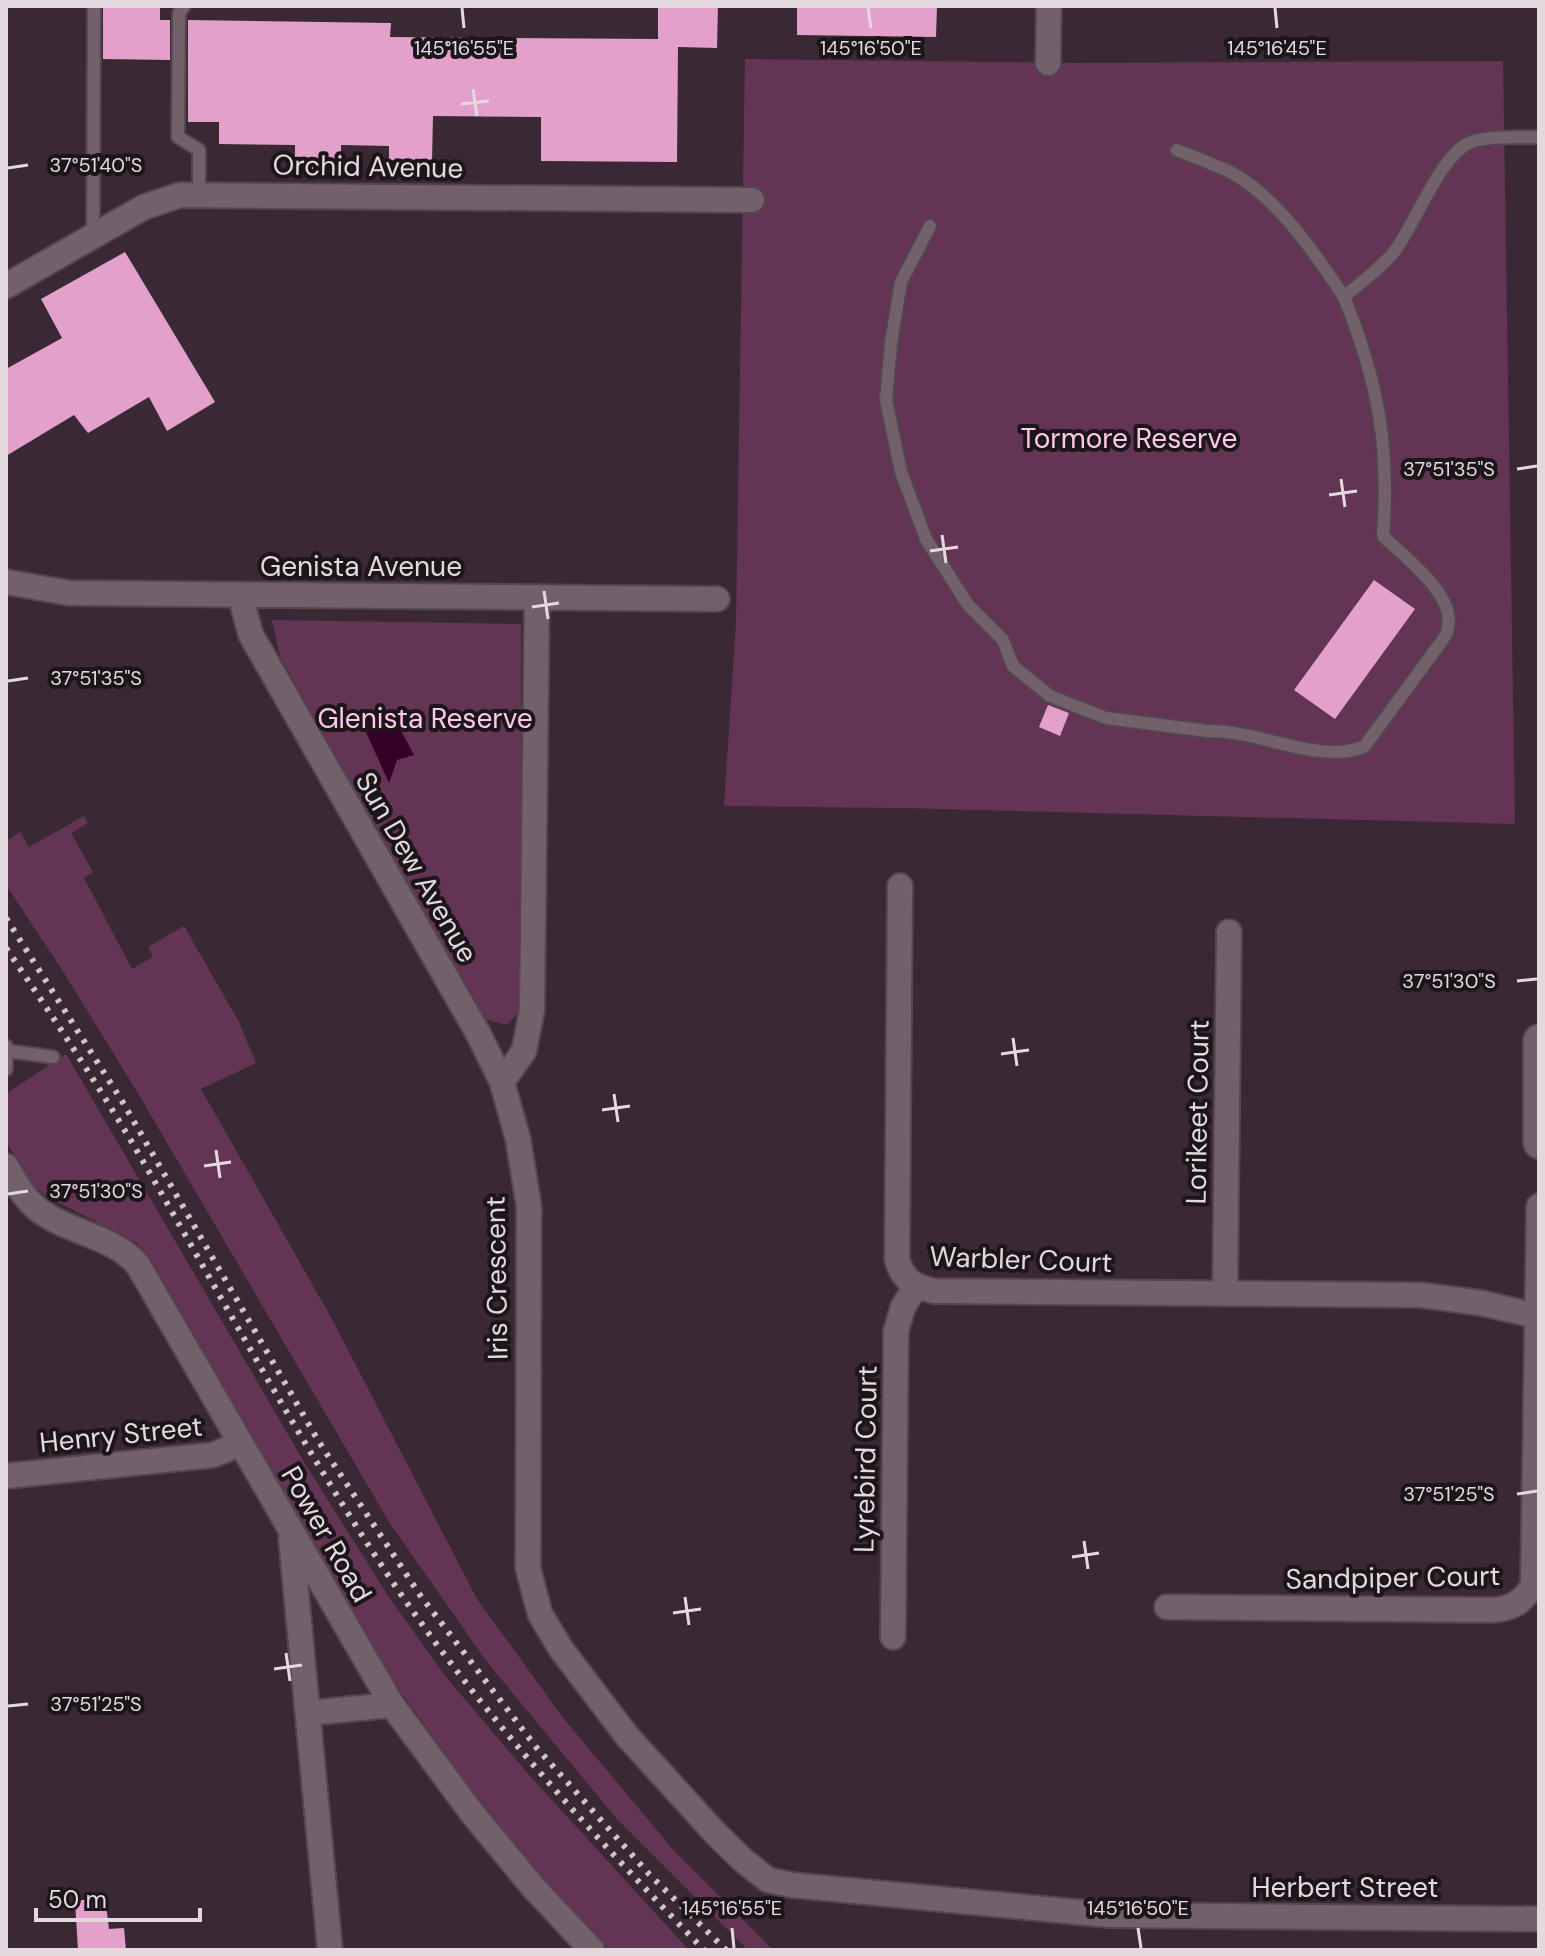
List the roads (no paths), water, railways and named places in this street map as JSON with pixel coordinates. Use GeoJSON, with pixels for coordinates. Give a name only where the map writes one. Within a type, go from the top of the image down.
{"type":"FeatureCollection","features":[{"type":"Feature","properties":{"kind":"street"},"geometry":{"type":"LineString","coordinates":[[1048,63],[1049,6]]}},
{"type":"Feature","properties":{"kind":"street","name":"Orchid Avenue"},"geometry":{"type":"LineString","coordinates":[[6,286],[161,200],[180,195],[752,200]]}},
{"type":"Feature","properties":{"kind":"street","name":"Genista Avenue"},"geometry":{"type":"LineString","coordinates":[[6,582],[69,593],[717,599]]}},
{"type":"Feature","properties":{"kind":"street","name":"Sun Dew Avenue"},"geometry":{"type":"LineString","coordinates":[[240,595],[251,635],[479,1035],[502,1082]]}},
{"type":"Feature","properties":{"kind":"street"},"geometry":{"type":"LineString","coordinates":[[502,1082],[524,1051],[532,1010],[537,598]]}},
{"type":"Feature","properties":{"kind":"street","name":"Warbler Court"},"geometry":{"type":"LineString","coordinates":[[900,886],[897,1259],[902,1274],[916,1286],[934,1291],[1421,1295],[1481,1303],[1537,1304]]}},
{"type":"Feature","properties":{"kind":"street","name":"Lorikeet Court"},"geometry":{"type":"LineString","coordinates":[[1225,1293],[1229,932]]}},
{"type":"Feature","properties":{"kind":"street"},"geometry":{"type":"LineString","coordinates":[[1539,1040],[1539,1143]]}},
{"type":"Feature","properties":{"kind":"street","name":"Iris Crescent"},"geometry":{"type":"LineString","coordinates":[[502,1082],[518,1139],[529,1207],[527,1532],[528,1568],[540,1614],[561,1649],[627,1736],[717,1835],[768,1880]]}},
{"type":"Feature","properties":{"kind":"street","name":"Power Road"},"geometry":{"type":"LineString","coordinates":[[6,1166],[22,1193],[42,1213],[122,1250],[138,1265],[392,1705],[472,1813],[533,1887],[592,1950]]}},
{"type":"Feature","properties":{"kind":"street","name":"Sandpiper Court"},"geometry":{"type":"LineString","coordinates":[[1167,1607],[1493,1610],[1508,1609],[1522,1602],[1536,1589],[1539,1206]]}},
{"type":"Feature","properties":{"kind":"street","name":"Lyrebird Court"},"geometry":{"type":"LineString","coordinates":[[893,1637],[896,1331],[903,1307],[916,1286]]}},
{"type":"Feature","properties":{"kind":"street","name":"Henry Street"},"geometry":{"type":"LineString","coordinates":[[6,1476],[213,1455],[240,1444]]}},
{"type":"Feature","properties":{"kind":"street"},"geometry":{"type":"LineString","coordinates":[[290,1527],[330,1950]]}},
{"type":"Feature","properties":{"kind":"street"},"geometry":{"type":"LineString","coordinates":[[308,1713],[392,1705]]}},
{"type":"Feature","properties":{"kind":"street","name":"Herbert Street"},"geometry":{"type":"LineString","coordinates":[[768,1880],[792,1885],[1109,1915],[1539,1919]]}},
{"type":"Feature","properties":{"kind":"lane"},"geometry":{"type":"LineString","coordinates":[[93,236],[94,6]]}},
{"type":"Feature","properties":{"kind":"lane"},"geometry":{"type":"LineString","coordinates":[[184,6],[179,13],[178,137],[199,150],[199,194]]}},
{"type":"Feature","properties":{"kind":"lane"},"geometry":{"type":"LineString","coordinates":[[1344,297],[1398,246],[1446,163],[1459,149],[1471,142],[1539,137]]}},
{"type":"Feature","properties":{"kind":"lane"},"geometry":{"type":"LineString","coordinates":[[930,226],[901,282],[886,400],[901,472],[926,539],[968,605],[1003,640],[1013,666],[1050,696],[1106,718],[1223,731],[1339,752],[1364,747],[1449,629],[1450,617],[1446,604],[1435,587],[1383,536],[1386,468],[1383,426],[1365,348],[1344,297],[1317,256],[1259,194],[1235,175],[1177,150]]}},
{"type":"Feature","properties":{"kind":"lane"},"geometry":{"type":"LineString","coordinates":[[6,1069],[7,1048],[53,1057]]}},
{"type":"Feature","properties":{"kind":"railway"},"geometry":{"type":"LineString","coordinates":[[6,918],[122,1101],[319,1442],[420,1595],[536,1747],[649,1874],[726,1950]]}},
{"type":"Feature","properties":{"kind":"railway"},"geometry":{"type":"LineString","coordinates":[[6,948],[115,1115],[315,1459],[416,1615],[492,1716],[533,1764],[617,1859],[704,1950]]}},
{"type":"Feature","properties":{"kind":"park label","name":"Tormore Reserve"},"geometry":{"type":"Point","coordinates":[1129,438]}},
{"type":"Feature","properties":{"kind":"park label","name":"Glenista Reserve"},"geometry":{"type":"Point","coordinates":[425,718]}}]}
